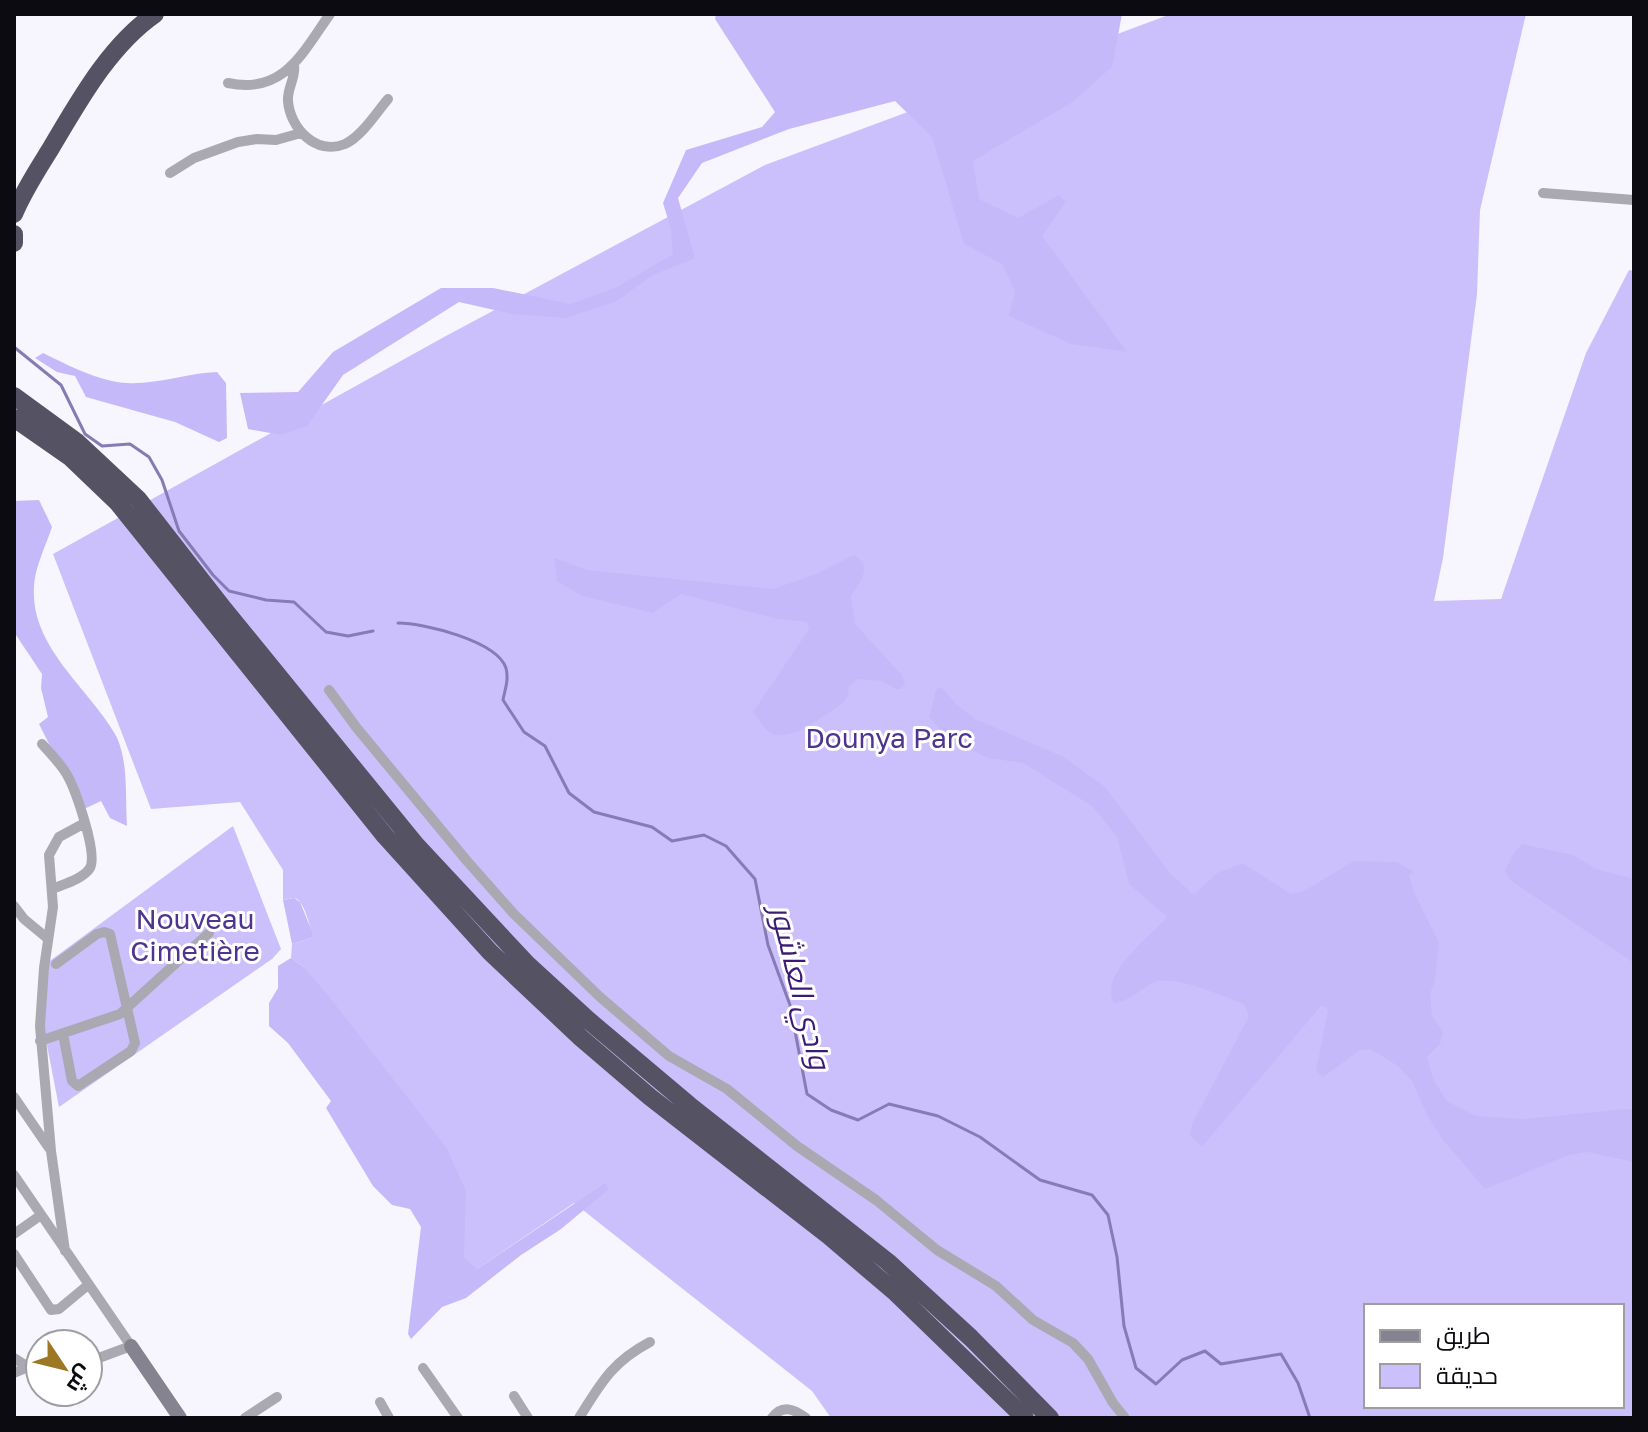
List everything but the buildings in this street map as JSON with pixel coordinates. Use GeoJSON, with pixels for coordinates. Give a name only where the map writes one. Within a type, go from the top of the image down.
{"type":"FeatureCollection","features":[{"type":"Feature","properties":{"kind":"highway"},"geometry":{"type":"LineString","coordinates":[[14,189],[77,86],[115,37],[139,14]]}},
{"type":"Feature","properties":{"kind":"highway"},"geometry":{"type":"LineString","coordinates":[[14,214],[97,76],[130,35],[155,14]]}},
{"type":"Feature","properties":{"kind":"highway"},"geometry":{"type":"LineString","coordinates":[[14,234],[14,243]]}},
{"type":"Feature","properties":{"kind":"highway"},"geometry":{"type":"LineString","coordinates":[[14,396],[77,442],[138,499],[416,845],[527,964],[689,1105],[888,1262],[971,1338],[1050,1418]]}},
{"type":"Feature","properties":{"kind":"highway"},"geometry":{"type":"LineString","coordinates":[[14,418],[78,464],[125,511],[385,836],[510,972],[650,1097],[862,1264],[930,1324],[1025,1418]]}},
{"type":"Feature","properties":{"kind":"street"},"geometry":{"type":"LineString","coordinates":[[228,83],[250,87],[279,76],[294,65],[330,14]]}},
{"type":"Feature","properties":{"kind":"street"},"geometry":{"type":"LineString","coordinates":[[294,65],[295,75],[288,99],[301,133],[315,144],[345,144],[388,99]]}},
{"type":"Feature","properties":{"kind":"street"},"geometry":{"type":"LineString","coordinates":[[170,173],[194,158],[227,145],[248,140],[276,140],[301,133]]}},
{"type":"Feature","properties":{"kind":"street"},"geometry":{"type":"LineString","coordinates":[[1543,193],[1634,200]]}},
{"type":"Feature","properties":{"kind":"street"},"geometry":{"type":"LineString","coordinates":[[329,690],[486,884],[609,1006],[669,1056],[727,1089],[797,1146],[876,1200],[937,1250],[996,1286],[1033,1320],[1073,1343],[1088,1359],[1125,1418]]}},
{"type":"Feature","properties":{"kind":"street"},"geometry":{"type":"LineString","coordinates":[[42,744],[74,789],[93,852],[90,868],[78,878],[52,889]]}},
{"type":"Feature","properties":{"kind":"street"},"geometry":{"type":"LineString","coordinates":[[65,1251],[40,1041],[47,938],[53,907],[49,861],[51,848],[59,837],[83,824]]}},
{"type":"Feature","properties":{"kind":"street"},"geometry":{"type":"LineString","coordinates":[[14,906],[47,938]]}},
{"type":"Feature","properties":{"kind":"street"},"geometry":{"type":"LineString","coordinates":[[56,964],[97,934],[107,932],[112,940],[135,1040],[133,1049],[80,1085],[72,1081],[63,1034]]}},
{"type":"Feature","properties":{"kind":"street"},"geometry":{"type":"LineString","coordinates":[[40,1041],[109,1020],[127,1009],[209,933]]}},
{"type":"Feature","properties":{"kind":"street"},"geometry":{"type":"LineString","coordinates":[[14,1097],[51,1151]]}},
{"type":"Feature","properties":{"kind":"street"},"geometry":{"type":"LineString","coordinates":[[14,1175],[180,1418]]}},
{"type":"Feature","properties":{"kind":"street"},"geometry":{"type":"LineString","coordinates":[[14,1234],[41,1215]]}},
{"type":"Feature","properties":{"kind":"street"},"geometry":{"type":"LineString","coordinates":[[14,1254],[51,1310],[59,1309],[88,1285]]}},
{"type":"Feature","properties":{"kind":"street"},"geometry":{"type":"LineString","coordinates":[[579,1418],[621,1359],[650,1342]]}},
{"type":"Feature","properties":{"kind":"street"},"geometry":{"type":"LineString","coordinates":[[104,1356],[131,1346]]}},
{"type":"Feature","properties":{"kind":"street"},"geometry":{"type":"LineString","coordinates":[[423,1368],[458,1418]]}},
{"type":"Feature","properties":{"kind":"street"},"geometry":{"type":"LineString","coordinates":[[514,1396],[528,1418]]}},
{"type":"Feature","properties":{"kind":"street"},"geometry":{"type":"LineString","coordinates":[[249,1417],[277,1397]]}},
{"type":"Feature","properties":{"kind":"street"},"geometry":{"type":"LineString","coordinates":[[380,1402],[389,1418]]}},
{"type":"Feature","properties":{"kind":"street"},"geometry":{"type":"LineString","coordinates":[[772,1418],[779,1411],[788,1409],[806,1418]]}},
{"type":"Feature","properties":{"kind":"green space","name":"Dounya Parc"},"geometry":{"type":"Polygon","coordinates":[[[1171,14],[1526,14],[1480,210],[1477,294],[1443,558],[1434,601],[1501,599],[1586,353],[1629,270],[1634,271],[1634,1418],[831,1418],[812,1391],[574,1203],[477,1269],[458,1277],[304,967],[291,958],[292,944],[311,938],[311,934],[300,902],[296,899],[283,900],[283,870],[240,802],[151,809],[53,554],[444,337],[765,165],[1171,14]]]}},
{"type":"Feature","properties":{"kind":"green space","name":"Nouveau Cimetière"},"geometry":{"type":"Polygon","coordinates":[[[233,826],[281,949],[272,959],[59,1107],[44,1030],[47,963],[233,826]]]}},
{"type":"Feature","properties":{"kind":"shaded area"},"geometry":{"type":"Polygon","coordinates":[[[716,14],[1122,14],[1112,67],[1071,103],[973,161],[979,199],[1018,218],[1059,195],[1066,202],[1042,236],[1127,352],[1071,344],[1009,316],[1015,291],[1002,264],[964,244],[932,137],[895,101],[789,129],[702,163],[678,198],[695,258],[653,275],[615,302],[565,318],[512,314],[459,302],[343,375],[307,426],[281,435],[248,429],[240,393],[298,392],[333,352],[441,288],[493,288],[571,304],[617,287],[673,254],[671,229],[663,203],[686,150],[762,127],[775,112],[715,19],[716,14]]]}},
{"type":"Feature","properties":{"kind":"shaded area"},"geometry":{"type":"Polygon","coordinates":[[[43,353],[94,376],[125,383],[217,372],[226,383],[227,438],[219,442],[175,422],[86,397],[75,376],[57,372],[35,358],[43,353]]]}},
{"type":"Feature","properties":{"kind":"shaded area"},"geometry":{"type":"Polygon","coordinates":[[[39,500],[52,527],[35,579],[35,608],[50,647],[115,734],[124,767],[127,826],[110,818],[101,801],[84,809],[70,770],[50,746],[39,724],[48,717],[41,688],[42,674],[14,632],[14,501],[39,500]]]}},
{"type":"Feature","properties":{"kind":"shaded area"},"geometry":{"type":"Polygon","coordinates":[[[854,555],[863,564],[864,570],[851,596],[855,624],[902,675],[905,684],[901,689],[896,689],[882,681],[858,679],[849,686],[843,703],[797,731],[777,735],[769,732],[753,712],[809,629],[807,622],[778,619],[681,594],[653,613],[582,596],[557,581],[554,558],[587,570],[773,589],[816,574],[854,555]]]}},
{"type":"Feature","properties":{"kind":"shaded area"},"geometry":{"type":"Polygon","coordinates":[[[937,687],[975,719],[1064,757],[1105,787],[1170,873],[1194,895],[1217,873],[1243,863],[1291,894],[1304,891],[1354,861],[1397,862],[1414,872],[1409,875],[1413,890],[1439,943],[1435,980],[1430,994],[1432,1015],[1443,1032],[1440,1044],[1427,1057],[1433,1079],[1447,1101],[1476,1116],[1524,1119],[1634,1110],[1634,1162],[1587,1152],[1569,1155],[1485,1189],[1443,1140],[1427,1115],[1412,1081],[1398,1066],[1370,1049],[1360,1050],[1323,1077],[1316,1071],[1328,1011],[1321,1006],[1202,1147],[1190,1136],[1192,1124],[1249,1016],[1244,1004],[1172,981],[1153,983],[1114,1003],[1111,992],[1119,968],[1167,917],[1129,884],[1117,837],[1092,806],[1023,763],[988,758],[946,737],[929,717],[937,687]]]}},
{"type":"Feature","properties":{"kind":"shaded area"},"geometry":{"type":"Polygon","coordinates":[[[1522,844],[1573,855],[1596,869],[1634,879],[1634,963],[1511,881],[1505,871],[1522,844]]]}},
{"type":"Feature","properties":{"kind":"shaded area"},"geometry":{"type":"Polygon","coordinates":[[[294,898],[300,902],[313,934],[311,938],[292,944],[283,900],[294,898]]]}},
{"type":"Feature","properties":{"kind":"shaded area"},"geometry":{"type":"Polygon","coordinates":[[[291,958],[304,967],[331,999],[446,1147],[466,1191],[464,1258],[477,1269],[605,1183],[609,1189],[561,1229],[521,1255],[466,1298],[442,1307],[411,1339],[408,1334],[421,1227],[410,1209],[392,1205],[373,1186],[326,1108],[331,1101],[288,1043],[269,1026],[269,1003],[278,988],[278,966],[291,958]]]}},
{"type":"Feature","properties":{"kind":"waterway"},"geometry":{"type":"LineString","coordinates":[[14,347],[61,385],[85,434],[102,446],[130,444],[149,457],[162,480],[179,531],[229,591],[266,600],[294,602],[326,632],[348,636],[373,631]]}},
{"type":"Feature","properties":{"kind":"waterway","name":"وادي العاشور"},"geometry":{"type":"LineString","coordinates":[[398,623],[458,635],[500,658],[507,672],[503,700],[524,732],[545,746],[569,793],[594,812],[652,827],[672,841],[704,835],[726,846],[755,879],[768,945],[790,1005],[807,1094],[831,1110],[858,1120],[889,1104],[938,1116],[980,1137],[1040,1180],[1092,1195],[1108,1215],[1117,1257],[1124,1326],[1136,1368],[1156,1384],[1182,1360],[1205,1351],[1221,1364],[1281,1354],[1298,1383],[1310,1418]]}}]}
